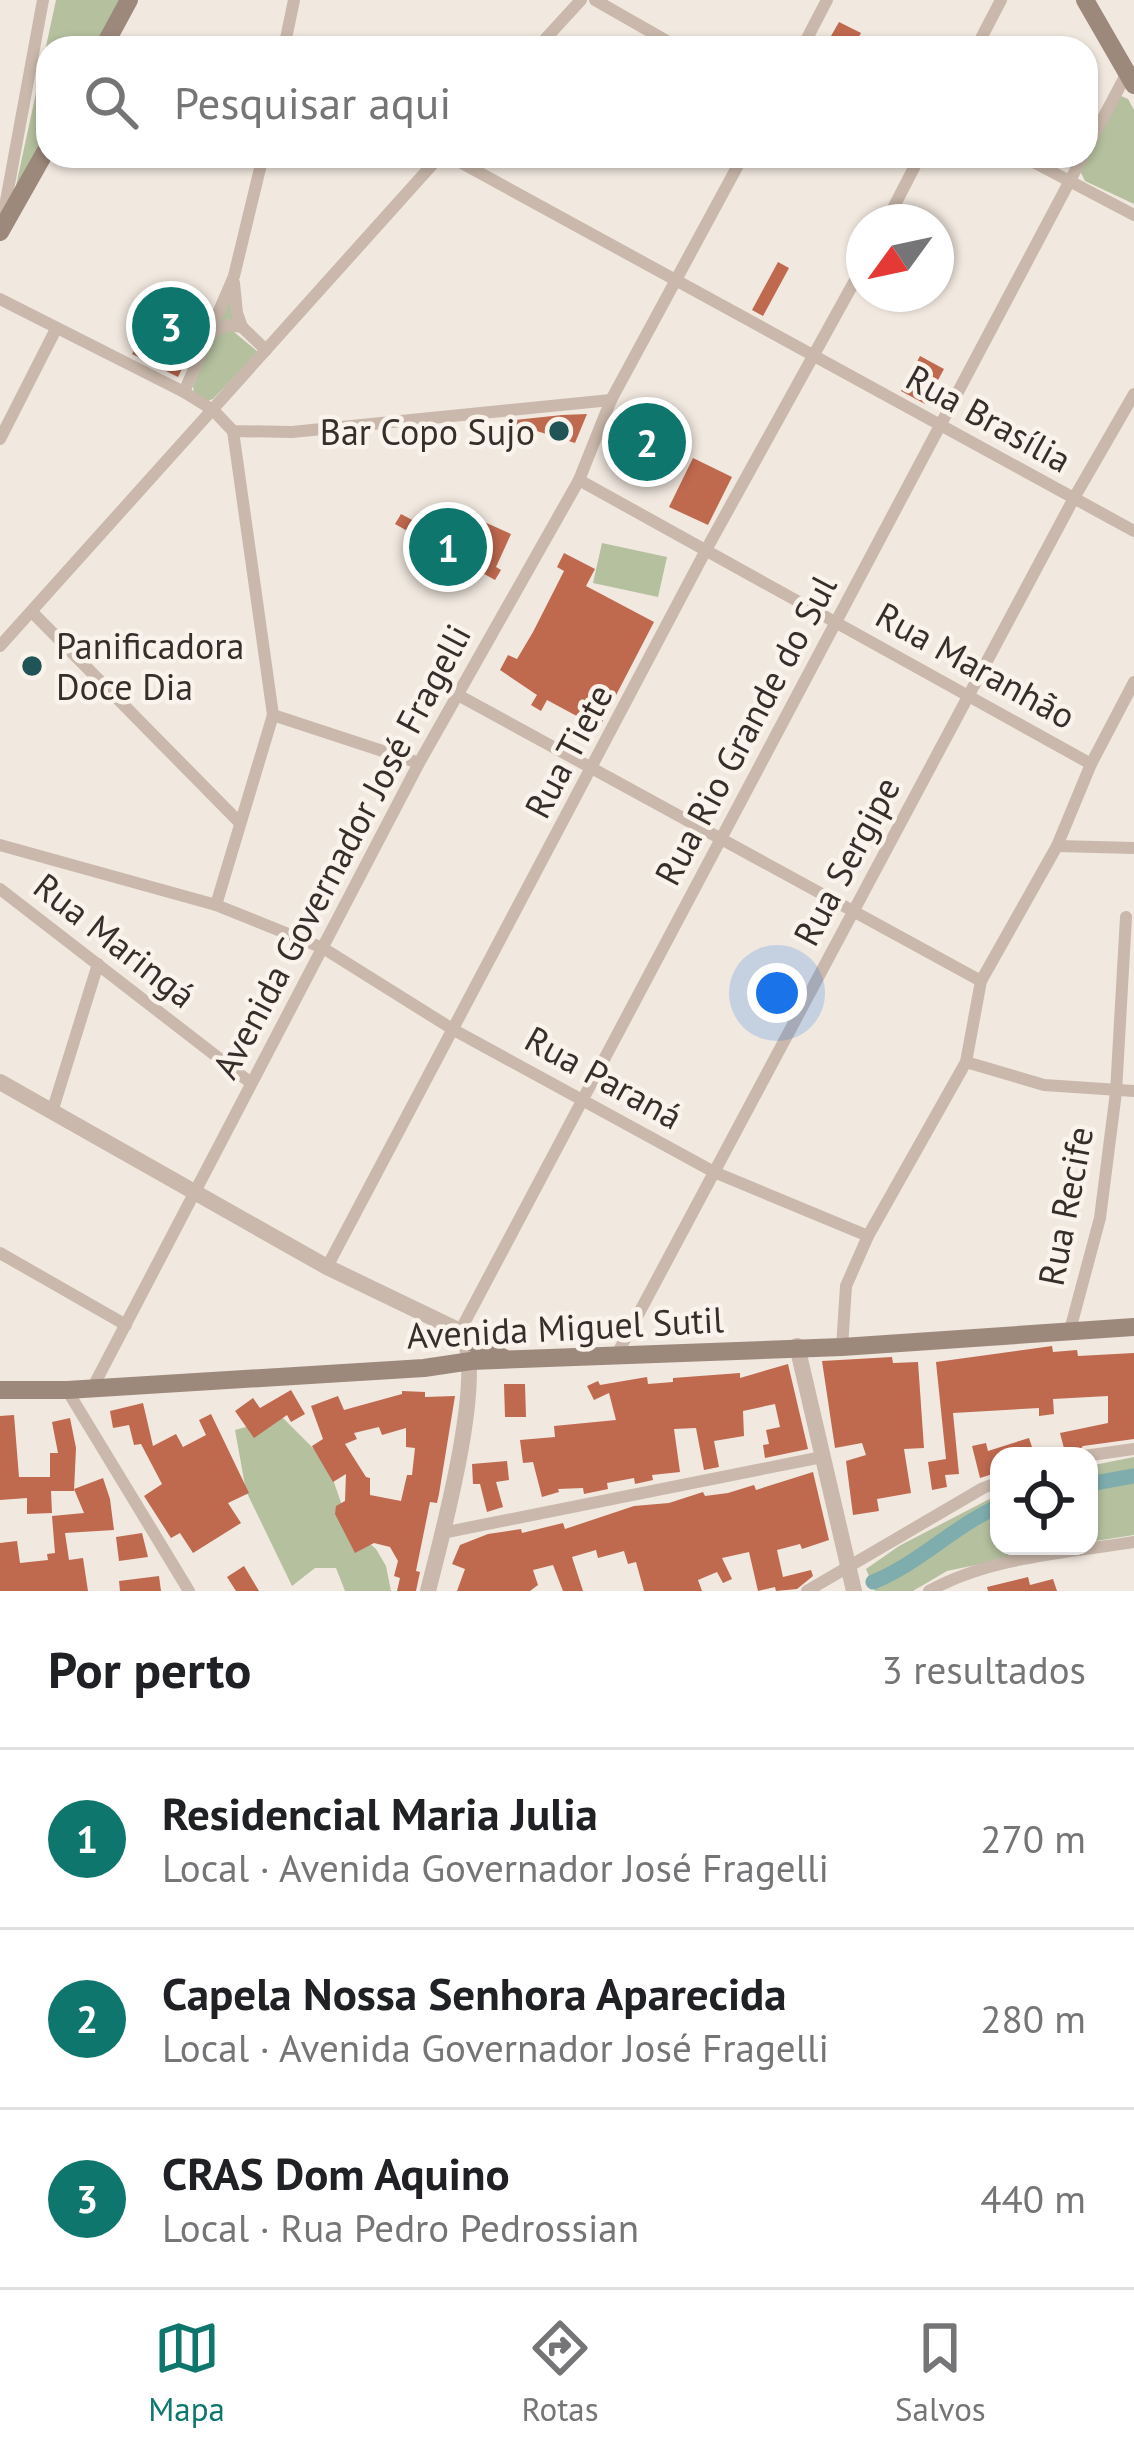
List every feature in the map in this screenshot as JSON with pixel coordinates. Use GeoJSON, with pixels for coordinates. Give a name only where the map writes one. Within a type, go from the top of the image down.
{"type":"FeatureCollection","features":[{"type":"Feature","properties":{"kind":"main road"},"geometry":{"type":"LineString","coordinates":[[110,36],[129,0]]}},
{"type":"Feature","properties":{"kind":"main road"},"geometry":{"type":"LineString","coordinates":[[1085,0],[1131,78]]}},
{"type":"Feature","properties":{"kind":"main road"},"geometry":{"type":"LineString","coordinates":[[1,231],[36,168]]}},
{"type":"Feature","properties":{"kind":"main road","name":"Avenida Miguel Sutil"},"geometry":{"type":"LineString","coordinates":[[0,1390],[67,1390],[424,1368],[471,1361],[842,1347],[1134,1327]]}},
{"type":"Feature","properties":{"kind":"main road"},"geometry":{"type":"LineString","coordinates":[[464,1336],[508,1361]]}},
{"type":"Feature","properties":{"kind":"street"},"geometry":{"type":"LineString","coordinates":[[36,36],[43,0]]}},
{"type":"Feature","properties":{"kind":"street"},"geometry":{"type":"LineString","coordinates":[[286,36],[294,0]]}},
{"type":"Feature","properties":{"kind":"street"},"geometry":{"type":"LineString","coordinates":[[548,36],[581,0]]}},
{"type":"Feature","properties":{"kind":"street"},"geometry":{"type":"LineString","coordinates":[[595,0],[658,36]]}},
{"type":"Feature","properties":{"kind":"street"},"geometry":{"type":"LineString","coordinates":[[812,36],[826,0]]}},
{"type":"Feature","properties":{"kind":"street"},"geometry":{"type":"LineString","coordinates":[[982,36],[1001,0]]}},
{"type":"Feature","properties":{"kind":"street"},"geometry":{"type":"LineString","coordinates":[[1,231],[36,38]]}},
{"type":"Feature","properties":{"kind":"street","name":"Rua Rio Grande do Sul"},"geometry":{"type":"LineString","coordinates":[[1098,131],[1131,78]]}},
{"type":"Feature","properties":{"kind":"street"},"geometry":{"type":"LineString","coordinates":[[184,392],[234,276],[259,168]]}},
{"type":"Feature","properties":{"kind":"street"},"geometry":{"type":"LineString","coordinates":[[0,646],[429,168]]}},
{"type":"Feature","properties":{"kind":"street","name":"Rua Brasília"},"geometry":{"type":"LineString","coordinates":[[471,168],[1134,531]]}},
{"type":"Feature","properties":{"kind":"street","name":"Avenida Governador José Fragelli"},"geometry":{"type":"LineString","coordinates":[[94,1385],[419,763],[579,480],[611,400],[736,168]]}},
{"type":"Feature","properties":{"kind":"street"},"geometry":{"type":"LineString","coordinates":[[895,204],[914,168]]}},
{"type":"Feature","properties":{"kind":"street"},"geometry":{"type":"LineString","coordinates":[[1045,168],[1134,214]]}},
{"type":"Feature","properties":{"kind":"street","name":"Rua Rio Grande do Sul"},"geometry":{"type":"LineString","coordinates":[[464,1336],[1076,168]]}},
{"type":"Feature","properties":{"kind":"street"},"geometry":{"type":"LineString","coordinates":[[234,276],[236,313],[242,327],[266,350]]}},
{"type":"Feature","properties":{"kind":"street"},"geometry":{"type":"LineString","coordinates":[[0,299],[184,392],[213,410],[233,431],[273,715],[216,905]]}},
{"type":"Feature","properties":{"kind":"street","name":"Rua Tiete"},"geometry":{"type":"LineString","coordinates":[[327,1267],[706,550],[846,299]]}},
{"type":"Feature","properties":{"kind":"street"},"geometry":{"type":"LineString","coordinates":[[212,333],[228,325],[242,327]]}},
{"type":"Feature","properties":{"kind":"street"},"geometry":{"type":"LineString","coordinates":[[0,439],[56,329]]}},
{"type":"Feature","properties":{"kind":"street","name":"Rua Sergipe"},"geometry":{"type":"LineString","coordinates":[[615,1358],[1134,394]]}},
{"type":"Feature","properties":{"kind":"street"},"geometry":{"type":"LineString","coordinates":[[233,431],[292,432],[611,400]]}},
{"type":"Feature","properties":{"kind":"street","name":"Rua Maranhão"},"geometry":{"type":"LineString","coordinates":[[579,480],[1091,764]]}},
{"type":"Feature","properties":{"kind":"street"},"geometry":{"type":"LineString","coordinates":[[32,612],[239,822]]}},
{"type":"Feature","properties":{"kind":"street"},"geometry":{"type":"LineString","coordinates":[[842,1347],[845,1286],[966,1062],[981,981],[1057,846],[1091,764],[1134,682]]}},
{"type":"Feature","properties":{"kind":"street"},"geometry":{"type":"LineString","coordinates":[[458,695],[981,981]]}},
{"type":"Feature","properties":{"kind":"street"},"geometry":{"type":"LineString","coordinates":[[273,715],[419,763]]}},
{"type":"Feature","properties":{"kind":"street","name":"Rua Paraná"},"geometry":{"type":"LineString","coordinates":[[0,845],[216,905],[323,948],[454,1030],[714,1172],[868,1236]]}},
{"type":"Feature","properties":{"kind":"street"},"geometry":{"type":"LineString","coordinates":[[1057,846],[1134,848]]}},
{"type":"Feature","properties":{"kind":"street","name":"Rua Maringá"},"geometry":{"type":"LineString","coordinates":[[0,889],[251,1083]]}},
{"type":"Feature","properties":{"kind":"street","name":"Rua Recife"},"geometry":{"type":"LineString","coordinates":[[1070,1330],[1100,1218],[1116,1092],[1126,917]]}},
{"type":"Feature","properties":{"kind":"street"},"geometry":{"type":"LineString","coordinates":[[52,1112],[98,964]]}},
{"type":"Feature","properties":{"kind":"street"},"geometry":{"type":"LineString","coordinates":[[966,1062],[1044,1085],[1134,1091]]}},
{"type":"Feature","properties":{"kind":"street"},"geometry":{"type":"LineString","coordinates":[[0,1082],[327,1267],[464,1336],[471,1361],[469,1395],[428,1591]]}},
{"type":"Feature","properties":{"kind":"street"},"geometry":{"type":"LineString","coordinates":[[0,1253],[126,1325]]}},
{"type":"Feature","properties":{"kind":"street"},"geometry":{"type":"LineString","coordinates":[[797,1346],[854,1591]]}},
{"type":"Feature","properties":{"kind":"street"},"geometry":{"type":"LineString","coordinates":[[67,1390],[189,1591]]}},
{"type":"Feature","properties":{"kind":"street"},"geometry":{"type":"LineString","coordinates":[[1098,1454],[1134,1449]]}},
{"type":"Feature","properties":{"kind":"street"},"geometry":{"type":"LineString","coordinates":[[442,1533],[822,1457]]}},
{"type":"Feature","properties":{"kind":"street"},"geometry":{"type":"LineString","coordinates":[[807,1591],[990,1487]]}},
{"type":"Feature","properties":{"kind":"street"},"geometry":{"type":"LineString","coordinates":[[929,1591],[952,1578],[1004,1563],[1134,1541]]}},
{"type":"Feature","properties":{"kind":"green space"},"geometry":{"type":"Polygon","coordinates":[[[56,0],[120,0],[100,36],[48,36],[56,0]]]}},
{"type":"Feature","properties":{"kind":"green space"},"geometry":{"type":"Polygon","coordinates":[[[36,93],[36,154],[14,195],[36,93]]]}},
{"type":"Feature","properties":{"kind":"green space"},"geometry":{"type":"Polygon","coordinates":[[[1121,96],[1128,99],[1134,110],[1134,204],[1085,181],[1082,168],[1098,168],[1098,138],[1121,96]]]}},
{"type":"Feature","properties":{"kind":"green space"},"geometry":{"type":"Polygon","coordinates":[[[231,296],[234,332],[258,352],[205,402],[193,386],[231,296]]]}},
{"type":"Feature","properties":{"kind":"green space"},"geometry":{"type":"Polygon","coordinates":[[[602,543],[667,557],[658,597],[593,583],[602,543]]]}},
{"type":"Feature","properties":{"kind":"green space"},"geometry":{"type":"Polygon","coordinates":[[[282,1417],[327,1462],[349,1526],[376,1549],[386,1566],[391,1591],[345,1591],[336,1568],[315,1568],[292,1586],[246,1491],[235,1430],[282,1417]]]}},
{"type":"Feature","properties":{"kind":"green space"},"geometry":{"type":"Polygon","coordinates":[[[1134,1457],[1134,1535],[1098,1541],[1098,1464],[1134,1457]]]}},
{"type":"Feature","properties":{"kind":"green space"},"geometry":{"type":"Polygon","coordinates":[[[990,1499],[990,1555],[1024,1555],[947,1571],[913,1591],[875,1591],[866,1569],[899,1546],[990,1499]]]}},
{"type":"Feature","properties":{"kind":"building"},"geometry":{"type":"Polygon","coordinates":[[[839,22],[861,33],[859,36],[831,36],[839,22]]]}},
{"type":"Feature","properties":{"kind":"building"},"geometry":{"type":"Polygon","coordinates":[[[778,262],[789,268],[763,316],[752,310],[778,262]]]}},
{"type":"Feature","properties":{"kind":"building"},"geometry":{"type":"Polygon","coordinates":[[[152,295],[189,316],[176,340],[192,348],[178,377],[132,354],[150,322],[138,315],[152,295]]]}},
{"type":"Feature","properties":{"kind":"building"},"geometry":{"type":"Polygon","coordinates":[[[920,356],[944,369],[925,404],[901,391],[920,356]]]}},
{"type":"Feature","properties":{"kind":"building"},"geometry":{"type":"Polygon","coordinates":[[[648,402],[679,419],[646,481],[615,464],[648,402]]]}},
{"type":"Feature","properties":{"kind":"building","name":"Bar Copo Sujo"},"geometry":{"type":"Polygon","coordinates":[[[587,414],[575,443],[505,421],[562,415],[587,414]]]}},
{"type":"Feature","properties":{"kind":"building"},"geometry":{"type":"Polygon","coordinates":[[[693,458],[732,477],[708,525],[669,507],[693,458]]]}},
{"type":"Feature","properties":{"kind":"building"},"geometry":{"type":"Polygon","coordinates":[[[442,503],[511,534],[495,580],[395,524],[401,514],[431,530],[442,503]]]}},
{"type":"Feature","properties":{"kind":"building"},"geometry":{"type":"Polygon","coordinates":[[[564,553],[595,569],[586,586],[654,622],[599,728],[547,700],[541,711],[531,705],[537,695],[500,670],[508,655],[517,659],[533,632],[564,571],[557,567],[564,553]]]}},
{"type":"Feature","properties":{"kind":"building"},"geometry":{"type":"Polygon","coordinates":[[[1052,1346],[1053,1352],[1077,1350],[1078,1356],[1134,1353],[1134,1439],[1064,1447],[1060,1433],[1108,1423],[1108,1396],[1053,1399],[1054,1414],[1039,1416],[1039,1408],[953,1413],[959,1474],[945,1475],[947,1487],[932,1490],[928,1462],[946,1459],[936,1362],[1052,1346]]]}},
{"type":"Feature","properties":{"kind":"building"},"geometry":{"type":"Polygon","coordinates":[[[892,1357],[893,1363],[918,1362],[924,1448],[904,1449],[911,1493],[877,1499],[879,1511],[853,1515],[846,1461],[866,1455],[862,1443],[835,1448],[822,1361],[892,1357]]]}},
{"type":"Feature","properties":{"kind":"building"},"geometry":{"type":"Polygon","coordinates":[[[788,1364],[808,1449],[765,1458],[766,1430],[780,1427],[775,1404],[743,1411],[744,1436],[714,1441],[719,1467],[704,1470],[696,1428],[674,1429],[680,1472],[652,1475],[653,1480],[635,1484],[634,1478],[584,1494],[583,1488],[558,1489],[542,1497],[533,1462],[523,1463],[520,1440],[555,1437],[554,1426],[616,1420],[609,1393],[594,1400],[587,1386],[598,1381],[600,1385],[647,1377],[648,1384],[740,1373],[740,1378],[788,1364]]]}},
{"type":"Feature","properties":{"kind":"building"},"geometry":{"type":"Polygon","coordinates":[[[504,1384],[525,1384],[526,1417],[505,1417],[504,1384]]]}},
{"type":"Feature","properties":{"kind":"building"},"geometry":{"type":"Polygon","coordinates":[[[291,1390],[305,1414],[291,1422],[287,1415],[254,1438],[235,1411],[253,1398],[260,1408],[291,1390]]]}},
{"type":"Feature","properties":{"kind":"building"},"geometry":{"type":"Polygon","coordinates":[[[402,1394],[455,1396],[437,1503],[430,1502],[416,1571],[420,1572],[416,1591],[397,1591],[398,1561],[390,1547],[374,1543],[355,1553],[335,1514],[336,1506],[345,1501],[346,1474],[333,1482],[312,1446],[323,1439],[311,1406],[338,1396],[344,1410],[402,1394]],[[379,1427],[354,1433],[357,1439],[345,1444],[370,1478],[370,1495],[401,1501],[407,1475],[412,1475],[415,1448],[406,1447],[406,1428],[382,1435],[379,1427]]]}},
{"type":"Feature","properties":{"kind":"building"},"geometry":{"type":"Polygon","coordinates":[[[143,1403],[153,1446],[176,1434],[183,1447],[206,1435],[199,1420],[211,1414],[249,1493],[228,1503],[241,1523],[193,1553],[180,1533],[171,1538],[144,1496],[162,1484],[141,1444],[134,1445],[129,1425],[113,1428],[110,1411],[143,1403]]]}},
{"type":"Feature","properties":{"kind":"building"},"geometry":{"type":"Polygon","coordinates":[[[14,1415],[19,1477],[50,1477],[50,1453],[58,1453],[52,1422],[70,1418],[76,1448],[74,1491],[51,1491],[52,1513],[27,1514],[27,1498],[0,1500],[0,1416],[14,1415]]]}},
{"type":"Feature","properties":{"kind":"building"},"geometry":{"type":"Polygon","coordinates":[[[1029,1438],[1032,1447],[1001,1447],[1029,1438]]]}},
{"type":"Feature","properties":{"kind":"building"},"geometry":{"type":"Polygon","coordinates":[[[986,1443],[990,1475],[980,1478],[972,1446],[986,1443]]]}},
{"type":"Feature","properties":{"kind":"building"},"geometry":{"type":"Polygon","coordinates":[[[507,1461],[509,1480],[496,1482],[503,1507],[487,1512],[480,1484],[473,1484],[472,1464],[507,1461]]]}},
{"type":"Feature","properties":{"kind":"building"},"geometry":{"type":"Polygon","coordinates":[[[813,1472],[829,1540],[802,1549],[800,1544],[777,1550],[783,1577],[811,1570],[813,1576],[797,1589],[758,1591],[749,1552],[722,1558],[732,1579],[723,1583],[717,1572],[698,1580],[702,1591],[644,1591],[636,1562],[628,1564],[624,1551],[598,1558],[596,1550],[572,1557],[583,1591],[563,1591],[553,1565],[533,1570],[538,1585],[530,1591],[457,1591],[465,1569],[452,1564],[460,1545],[488,1534],[521,1529],[522,1533],[563,1523],[565,1529],[634,1506],[754,1485],[756,1490],[813,1472]]]}},
{"type":"Feature","properties":{"kind":"building"},"geometry":{"type":"Polygon","coordinates":[[[103,1478],[114,1530],[65,1533],[69,1560],[83,1558],[88,1591],[0,1591],[0,1543],[17,1541],[20,1563],[48,1560],[47,1554],[55,1553],[52,1516],[84,1513],[74,1489],[103,1478]]]}},
{"type":"Feature","properties":{"kind":"building"},"geometry":{"type":"Polygon","coordinates":[[[142,1533],[148,1557],[119,1561],[116,1537],[142,1533]]]}},
{"type":"Feature","properties":{"kind":"building"},"geometry":{"type":"Polygon","coordinates":[[[244,1566],[259,1591],[236,1591],[227,1577],[244,1566]]]}},
{"type":"Feature","properties":{"kind":"building"},"geometry":{"type":"Polygon","coordinates":[[[159,1576],[161,1591],[120,1591],[119,1581],[159,1576]]]}},
{"type":"Feature","properties":{"kind":"building"},"geometry":{"type":"Polygon","coordinates":[[[1028,1577],[1030,1585],[1053,1579],[1057,1591],[988,1591],[987,1587],[1028,1577]]]}},
{"type":"Feature","properties":{"kind":"waterway"},"geometry":{"type":"LineString","coordinates":[[1098,1482],[1134,1476]]}},
{"type":"Feature","properties":{"kind":"waterway"},"geometry":{"type":"LineString","coordinates":[[873,1582],[990,1511]]}},
{"type":"Feature","properties":{"kind":"place","name":"CRAS Dom Aquino"},"geometry":{"type":"Point","coordinates":[171,326]}},
{"type":"Feature","properties":{"kind":"place","name":"Bar Copo Sujo"},"geometry":{"type":"Point","coordinates":[559,431]}},
{"type":"Feature","properties":{"kind":"place","name":"Capela Nossa Senhora Aparecida"},"geometry":{"type":"Point","coordinates":[647,442]}},
{"type":"Feature","properties":{"kind":"place","name":"Residencial Maria Julia"},"geometry":{"type":"Point","coordinates":[448,547]}},
{"type":"Feature","properties":{"kind":"place","name":"Panificadora Doce Dia"},"geometry":{"type":"Point","coordinates":[32,666]}}]}
